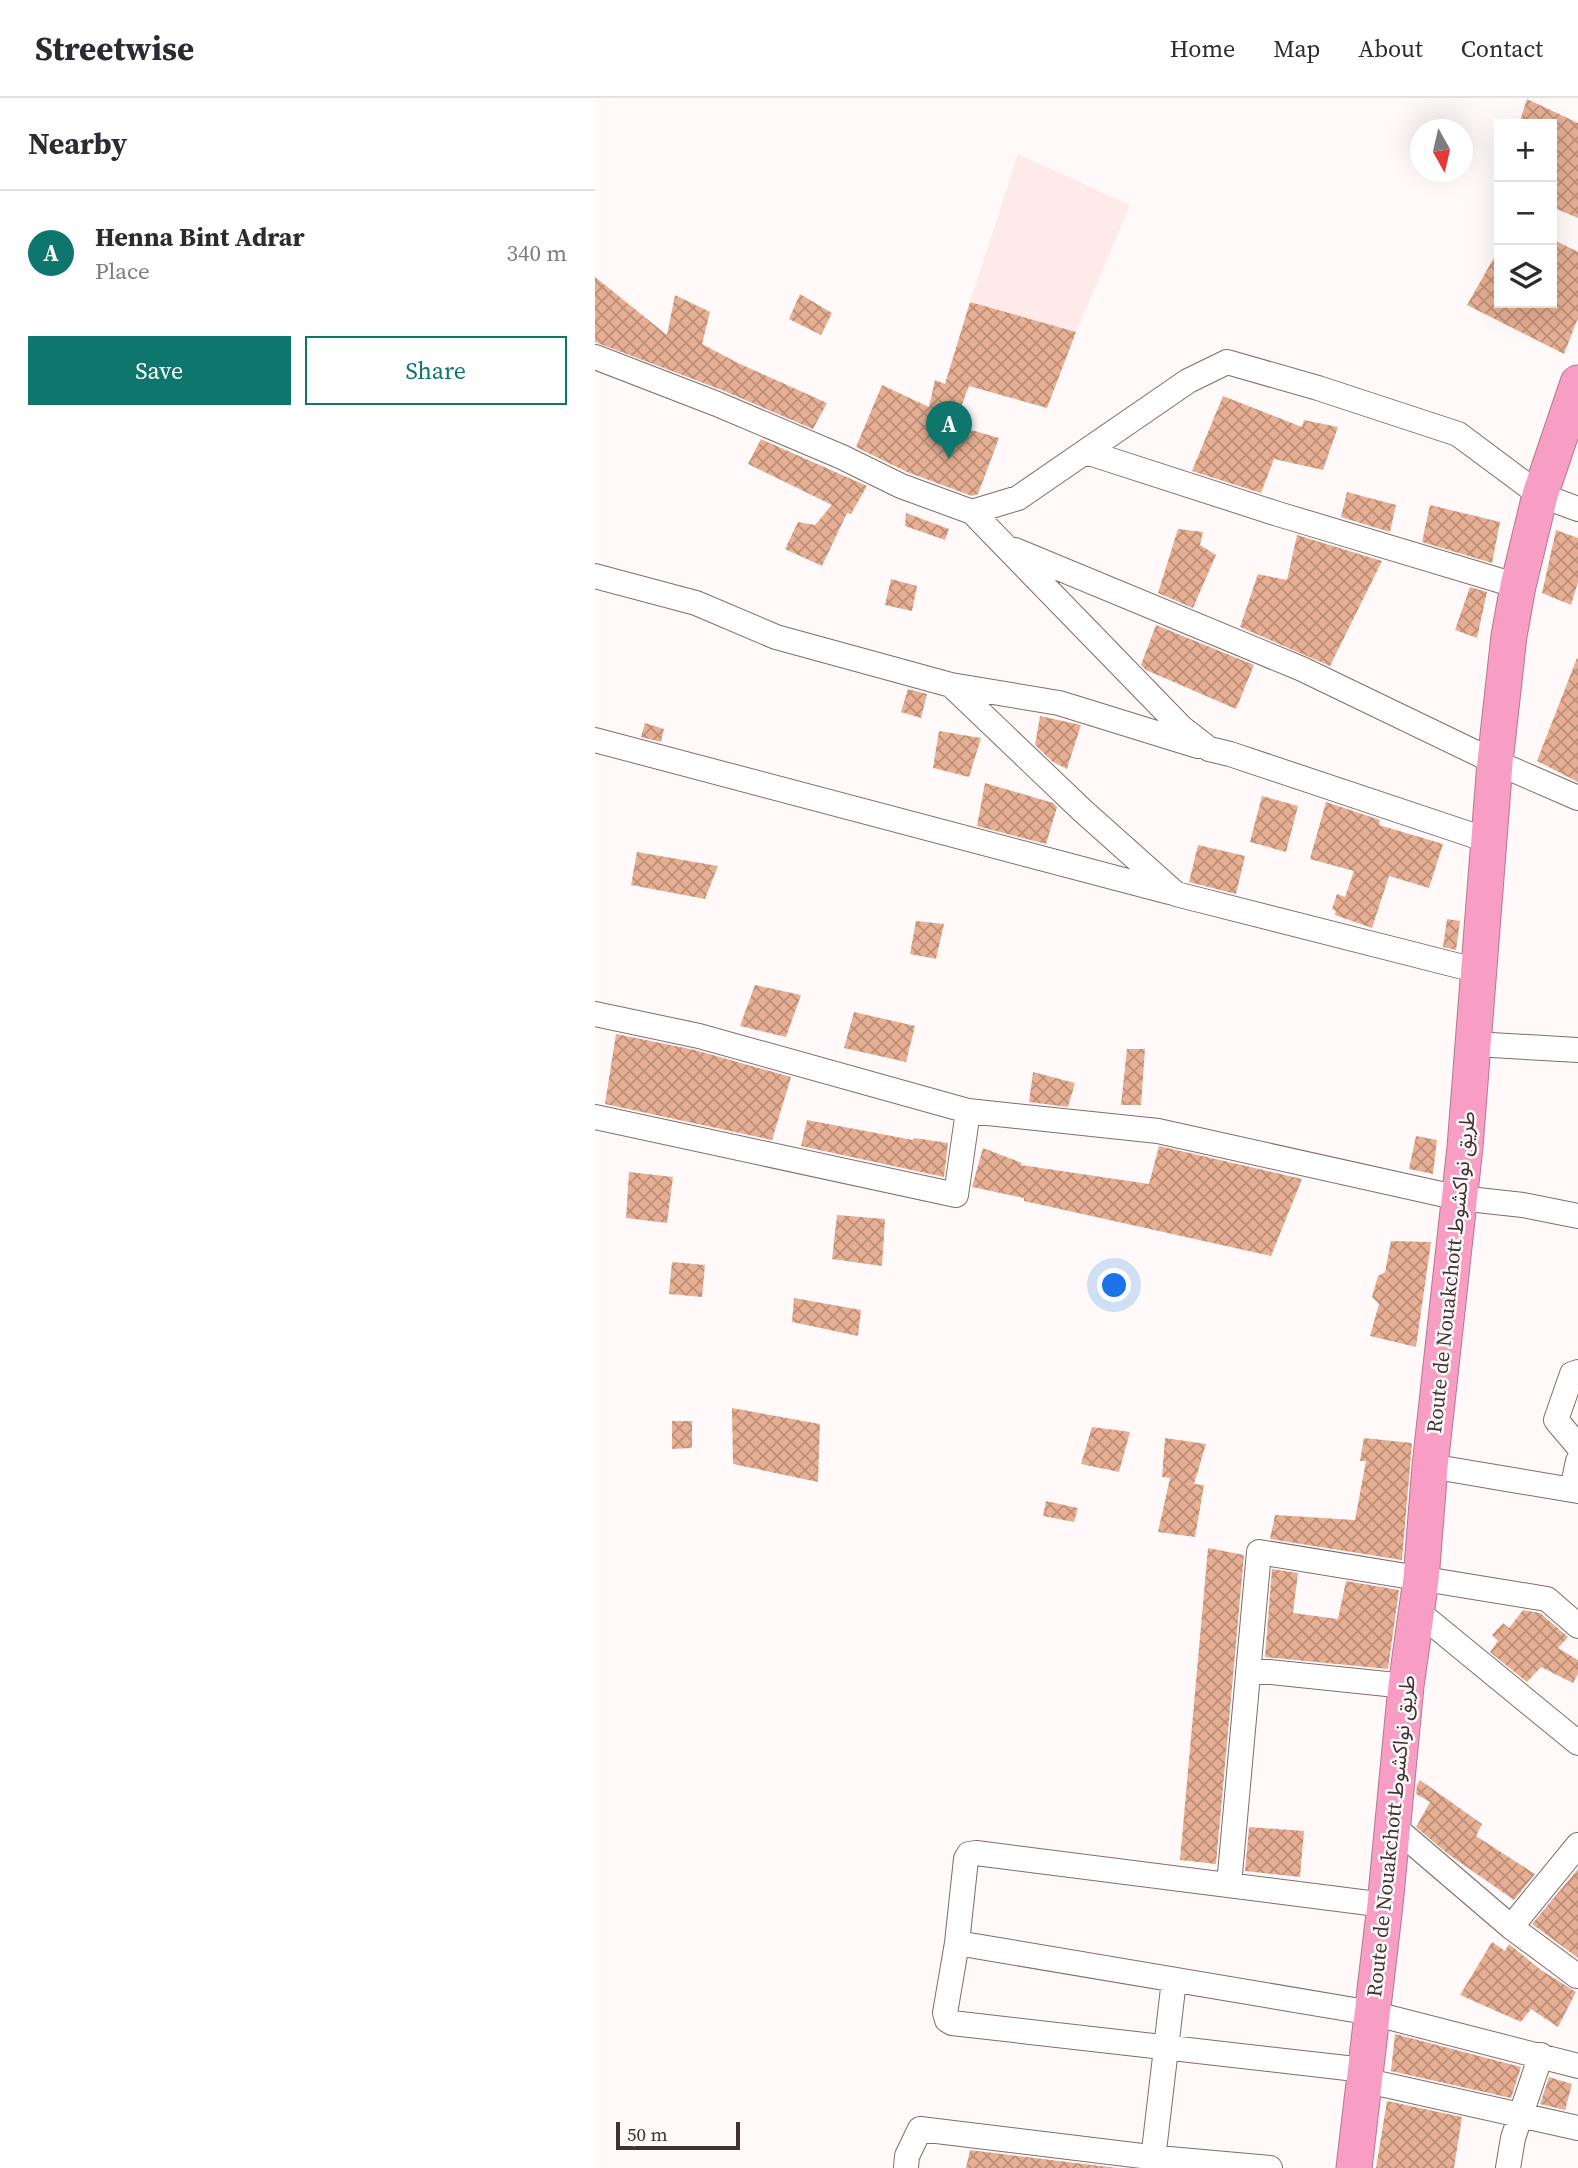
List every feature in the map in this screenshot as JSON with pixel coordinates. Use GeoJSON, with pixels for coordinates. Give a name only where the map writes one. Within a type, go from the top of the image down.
{"type":"FeatureCollection","features":[{"type":"Feature","properties":{"kind":"highway","name":"Route de Nouakchott طريق نواكشوط"},"geometry":{"type":"LineString","coordinates":[[1354,2168],[1385,1905],[1406,1686],[1419,1595],[1459,1198],[1474,1044],[1495,762],[1518,586],[1540,495],[1571,421],[1578,383]]}},
{"type":"Feature","properties":{"kind":"street"},"geometry":{"type":"LineString","coordinates":[[595,357],[717,404],[842,457],[901,486],[972,512],[1182,728],[1209,749]]}},
{"type":"Feature","properties":{"kind":"street"},"geometry":{"type":"LineString","coordinates":[[972,512],[1018,498],[1188,381],[1227,362],[1318,388],[1458,434],[1540,495],[1578,509]]}},
{"type":"Feature","properties":{"kind":"street"},"geometry":{"type":"LineString","coordinates":[[1086,452],[1278,514],[1518,586]]}},
{"type":"Feature","properties":{"kind":"street"},"geometry":{"type":"LineString","coordinates":[[1004,546],[1302,669],[1495,762],[1578,798]]}},
{"type":"Feature","properties":{"kind":"street"},"geometry":{"type":"LineString","coordinates":[[595,576],[696,603],[776,637],[951,685],[1059,703],[1230,754],[1490,841]]}},
{"type":"Feature","properties":{"kind":"street"},"geometry":{"type":"LineString","coordinates":[[951,685],[1083,811],[1176,894]]}},
{"type":"Feature","properties":{"kind":"street"},"geometry":{"type":"LineString","coordinates":[[595,740],[1176,894],[1479,971]]}},
{"type":"Feature","properties":{"kind":"street"},"geometry":{"type":"LineString","coordinates":[[595,1014],[699,1036],[968,1111],[1158,1131],[1459,1198],[1523,1205],[1578,1216]]}},
{"type":"Feature","properties":{"kind":"street"},"geometry":{"type":"LineString","coordinates":[[1474,1044],[1578,1051]]}},
{"type":"Feature","properties":{"kind":"street"},"geometry":{"type":"LineString","coordinates":[[595,1117],[956,1195],[968,1111]]}},
{"type":"Feature","properties":{"kind":"street"},"geometry":{"type":"LineString","coordinates":[[1578,1372],[1571,1374],[1556,1420],[1578,1446]]}},
{"type":"Feature","properties":{"kind":"street"},"geometry":{"type":"LineString","coordinates":[[1430,1466],[1575,1491],[1578,1461]]}},
{"type":"Feature","properties":{"kind":"street"},"geometry":{"type":"LineString","coordinates":[[1229,1885],[1259,1552],[1419,1595],[1547,1600],[1578,1606]]}},
{"type":"Feature","properties":{"kind":"street"},"geometry":{"type":"LineString","coordinates":[[1419,1595],[1578,1743]]}},
{"type":"Feature","properties":{"kind":"street"},"geometry":{"type":"LineString","coordinates":[[1547,1600],[1578,1626]]}},
{"type":"Feature","properties":{"kind":"street"},"geometry":{"type":"LineString","coordinates":[[1250,1670],[1406,1686]]}},
{"type":"Feature","properties":{"kind":"street"},"geometry":{"type":"LineString","coordinates":[[1393,1826],[1511,1927],[1577,1976]]}},
{"type":"Feature","properties":{"kind":"street"},"geometry":{"type":"LineString","coordinates":[[1511,1927],[1578,1845]]}},
{"type":"Feature","properties":{"kind":"street"},"geometry":{"type":"LineString","coordinates":[[1385,1905],[969,1854],[966,1859],[957,1943],[945,2013],[947,2020],[952,2023],[1364,2075],[1578,2128]]}},
{"type":"Feature","properties":{"kind":"street"},"geometry":{"type":"LineString","coordinates":[[957,1943],[1372,2013],[1578,2066]]}},
{"type":"Feature","properties":{"kind":"street"},"geometry":{"type":"LineString","coordinates":[[1152,2162],[1174,1980]]}},
{"type":"Feature","properties":{"kind":"street"},"geometry":{"type":"LineString","coordinates":[[1508,2168],[1513,2138],[1541,2055]]}},
{"type":"Feature","properties":{"kind":"street"},"geometry":{"type":"LineString","coordinates":[[906,2168],[907,2156],[921,2129],[1152,2162],[1270,2168]]}},
{"type":"Feature","properties":{"kind":"shaded area"},"geometry":{"type":"Polygon","coordinates":[[[1018,154],[1130,205],[1076,332],[970,302],[1018,154]]]}},
{"type":"Feature","properties":{"kind":"building"},"geometry":{"type":"Polygon","coordinates":[[[1527,99],[1578,123],[1578,218],[1557,209],[1557,119],[1521,119],[1527,99]]]}},
{"type":"Feature","properties":{"kind":"building"},"geometry":{"type":"Polygon","coordinates":[[[1557,242],[1578,252],[1578,318],[1564,354],[1467,305],[1494,258],[1494,308],[1557,308],[1557,242]]]}},
{"type":"Feature","properties":{"kind":"building"},"geometry":{"type":"Polygon","coordinates":[[[595,277],[667,335],[675,295],[710,312],[702,344],[827,403],[813,429],[722,390],[595,342],[595,277]]]}},
{"type":"Feature","properties":{"kind":"building"},"geometry":{"type":"Polygon","coordinates":[[[800,294],[832,313],[821,335],[789,319],[800,294]]]}},
{"type":"Feature","properties":{"kind":"building"},"geometry":{"type":"Polygon","coordinates":[[[970,302],[1076,332],[1047,408],[969,386],[954,425],[999,438],[978,494],[972,496],[907,472],[856,447],[882,385],[929,407],[935,380],[945,384],[970,302]]]}},
{"type":"Feature","properties":{"kind":"building"},"geometry":{"type":"Polygon","coordinates":[[[1223,396],[1302,427],[1304,420],[1338,427],[1323,470],[1274,459],[1261,493],[1192,471],[1223,396]]]}},
{"type":"Feature","properties":{"kind":"building"},"geometry":{"type":"Polygon","coordinates":[[[761,439],[867,486],[851,514],[847,513],[822,566],[785,549],[798,522],[815,525],[832,505],[748,464],[761,439]]]}},
{"type":"Feature","properties":{"kind":"building"},"geometry":{"type":"Polygon","coordinates":[[[1347,492],[1396,505],[1390,532],[1341,517],[1347,492]]]}},
{"type":"Feature","properties":{"kind":"building"},"geometry":{"type":"Polygon","coordinates":[[[1430,505],[1500,522],[1492,563],[1422,542],[1430,505]]]}},
{"type":"Feature","properties":{"kind":"building"},"geometry":{"type":"Polygon","coordinates":[[[906,513],[949,529],[945,540],[905,526],[906,513]]]}},
{"type":"Feature","properties":{"kind":"building"},"geometry":{"type":"Polygon","coordinates":[[[1178,529],[1203,532],[1200,545],[1216,555],[1193,608],[1158,593],[1178,529]]]}},
{"type":"Feature","properties":{"kind":"building"},"geometry":{"type":"Polygon","coordinates":[[[1556,530],[1578,538],[1578,582],[1571,605],[1542,593],[1556,530]]]}},
{"type":"Feature","properties":{"kind":"building"},"geometry":{"type":"Polygon","coordinates":[[[1297,535],[1382,561],[1330,666],[1240,627],[1258,574],[1287,580],[1297,535]]]}},
{"type":"Feature","properties":{"kind":"building"},"geometry":{"type":"Polygon","coordinates":[[[891,579],[917,586],[912,611],[885,605],[891,579]]]}},
{"type":"Feature","properties":{"kind":"building"},"geometry":{"type":"Polygon","coordinates":[[[1470,587],[1487,592],[1477,638],[1455,630],[1470,587]]]}},
{"type":"Feature","properties":{"kind":"building"},"geometry":{"type":"Polygon","coordinates":[[[1156,625],[1254,665],[1236,709],[1146,670],[1141,665],[1156,625]]]}},
{"type":"Feature","properties":{"kind":"building"},"geometry":{"type":"Polygon","coordinates":[[[1578,659],[1578,782],[1537,761],[1578,659]]]}},
{"type":"Feature","properties":{"kind":"building"},"geometry":{"type":"Polygon","coordinates":[[[908,689],[927,694],[921,718],[901,712],[908,689]]]}},
{"type":"Feature","properties":{"kind":"building"},"geometry":{"type":"Polygon","coordinates":[[[1040,716],[1081,725],[1067,769],[1053,762],[1035,745],[1040,716]]]}},
{"type":"Feature","properties":{"kind":"building"},"geometry":{"type":"Polygon","coordinates":[[[645,723],[664,729],[661,742],[641,737],[645,723]]]}},
{"type":"Feature","properties":{"kind":"building"},"geometry":{"type":"Polygon","coordinates":[[[939,731],[981,738],[969,777],[933,768],[939,731]]]}},
{"type":"Feature","properties":{"kind":"building"},"geometry":{"type":"Polygon","coordinates":[[[985,783],[1053,803],[1057,807],[1046,844],[977,826],[985,783]]]}},
{"type":"Feature","properties":{"kind":"building"},"geometry":{"type":"Polygon","coordinates":[[[1262,796],[1298,806],[1286,852],[1250,842],[1262,796]]]}},
{"type":"Feature","properties":{"kind":"building"},"geometry":{"type":"Polygon","coordinates":[[[1326,802],[1380,820],[1379,825],[1443,844],[1429,888],[1389,876],[1372,928],[1335,915],[1336,911],[1332,909],[1337,894],[1345,897],[1354,871],[1310,859],[1326,802]]]}},
{"type":"Feature","properties":{"kind":"building"},"geometry":{"type":"Polygon","coordinates":[[[1198,845],[1245,856],[1236,894],[1189,882],[1198,845]]]}},
{"type":"Feature","properties":{"kind":"building"},"geometry":{"type":"Polygon","coordinates":[[[637,852],[718,866],[705,899],[631,885],[637,852]]]}},
{"type":"Feature","properties":{"kind":"building"},"geometry":{"type":"Polygon","coordinates":[[[1447,919],[1460,921],[1456,950],[1443,947],[1447,919]]]}},
{"type":"Feature","properties":{"kind":"building"},"geometry":{"type":"Polygon","coordinates":[[[916,921],[944,924],[936,959],[910,954],[916,921]]]}},
{"type":"Feature","properties":{"kind":"building"},"geometry":{"type":"Polygon","coordinates":[[[755,985],[801,995],[786,1037],[740,1026],[755,985]]]}},
{"type":"Feature","properties":{"kind":"building"},"geometry":{"type":"Polygon","coordinates":[[[854,1012],[915,1026],[906,1062],[844,1048],[854,1012]]]}},
{"type":"Feature","properties":{"kind":"building"},"geometry":{"type":"Polygon","coordinates":[[[616,1034],[695,1050],[791,1077],[772,1140],[605,1104],[616,1034]]]}},
{"type":"Feature","properties":{"kind":"building"},"geometry":{"type":"Polygon","coordinates":[[[1127,1049],[1145,1049],[1141,1105],[1121,1105],[1127,1049]]]}},
{"type":"Feature","properties":{"kind":"building"},"geometry":{"type":"Polygon","coordinates":[[[1033,1072],[1075,1083],[1068,1107],[1029,1102],[1033,1072]]]}},
{"type":"Feature","properties":{"kind":"building"},"geometry":{"type":"Polygon","coordinates":[[[807,1120],[913,1140],[948,1143],[944,1177],[801,1146],[807,1120]]]}},
{"type":"Feature","properties":{"kind":"building"},"geometry":{"type":"Polygon","coordinates":[[[1416,1136],[1437,1140],[1433,1174],[1409,1169],[1416,1136]]]}},
{"type":"Feature","properties":{"kind":"building"},"geometry":{"type":"Polygon","coordinates":[[[1159,1146],[1302,1179],[1271,1256],[972,1187],[983,1148],[1022,1163],[1021,1165],[1149,1184],[1159,1146]]]}},
{"type":"Feature","properties":{"kind":"building"},"geometry":{"type":"Polygon","coordinates":[[[629,1172],[673,1177],[667,1223],[626,1218],[629,1172]]]}},
{"type":"Feature","properties":{"kind":"building"},"geometry":{"type":"Polygon","coordinates":[[[837,1215],[885,1219],[882,1266],[832,1259],[837,1215]]]}},
{"type":"Feature","properties":{"kind":"building"},"geometry":{"type":"Polygon","coordinates":[[[1391,1241],[1431,1242],[1416,1347],[1370,1336],[1379,1304],[1372,1297],[1378,1276],[1385,1272],[1391,1241]]]}},
{"type":"Feature","properties":{"kind":"building"},"geometry":{"type":"Polygon","coordinates":[[[672,1262],[705,1265],[702,1297],[669,1294],[672,1262]]]}},
{"type":"Feature","properties":{"kind":"building"},"geometry":{"type":"Polygon","coordinates":[[[794,1298],[861,1310],[858,1336],[792,1322],[794,1298]]]}},
{"type":"Feature","properties":{"kind":"building"},"geometry":{"type":"Polygon","coordinates":[[[732,1408],[820,1424],[818,1482],[733,1464],[732,1408]]]}},
{"type":"Feature","properties":{"kind":"building"},"geometry":{"type":"Polygon","coordinates":[[[672,1421],[692,1421],[692,1448],[672,1449],[672,1421]]]}},
{"type":"Feature","properties":{"kind":"building"},"geometry":{"type":"Polygon","coordinates":[[[1092,1427],[1130,1432],[1119,1472],[1081,1464],[1092,1427]]]}},
{"type":"Feature","properties":{"kind":"building"},"geometry":{"type":"Polygon","coordinates":[[[1165,1438],[1206,1444],[1194,1484],[1204,1485],[1195,1537],[1158,1532],[1170,1478],[1162,1477],[1165,1438]]]}},
{"type":"Feature","properties":{"kind":"building"},"geometry":{"type":"Polygon","coordinates":[[[1364,1438],[1412,1443],[1402,1560],[1270,1539],[1275,1515],[1355,1520],[1366,1461],[1360,1461],[1364,1438]]]}},
{"type":"Feature","properties":{"kind":"building"},"geometry":{"type":"Polygon","coordinates":[[[1046,1501],[1078,1508],[1074,1522],[1043,1516],[1046,1501]]]}},
{"type":"Feature","properties":{"kind":"building"},"geometry":{"type":"Polygon","coordinates":[[[1208,1548],[1244,1555],[1216,1864],[1180,1860],[1208,1548]]]}},
{"type":"Feature","properties":{"kind":"building"},"geometry":{"type":"Polygon","coordinates":[[[1272,1569],[1298,1573],[1293,1613],[1338,1619],[1346,1581],[1399,1590],[1388,1669],[1265,1657],[1272,1569]]]}},
{"type":"Feature","properties":{"kind":"building"},"geometry":{"type":"Polygon","coordinates":[[[1523,1610],[1540,1613],[1568,1637],[1558,1648],[1578,1660],[1578,1674],[1573,1683],[1541,1667],[1527,1682],[1490,1652],[1498,1641],[1492,1635],[1503,1623],[1509,1628],[1523,1610]]]}},
{"type":"Feature","properties":{"kind":"building"},"geometry":{"type":"Polygon","coordinates":[[[1420,1780],[1482,1824],[1476,1836],[1535,1874],[1514,1900],[1448,1854],[1416,1827],[1430,1802],[1416,1794],[1420,1780]]]}},
{"type":"Feature","properties":{"kind":"building"},"geometry":{"type":"Polygon","coordinates":[[[1249,1827],[1304,1831],[1300,1877],[1245,1871],[1249,1827]]]}},
{"type":"Feature","properties":{"kind":"building"},"geometry":{"type":"Polygon","coordinates":[[[1578,1869],[1578,1958],[1532,1924],[1578,1869]]]}},
{"type":"Feature","properties":{"kind":"building"},"geometry":{"type":"Polygon","coordinates":[[[1492,1942],[1505,1951],[1509,1944],[1541,1970],[1576,1992],[1558,2027],[1531,2009],[1521,2022],[1460,1995],[1492,1942]]]}},
{"type":"Feature","properties":{"kind":"building"},"geometry":{"type":"Polygon","coordinates":[[[1395,2034],[1521,2067],[1511,2098],[1391,2071],[1395,2034]]]}},
{"type":"Feature","properties":{"kind":"building"},"geometry":{"type":"Polygon","coordinates":[[[1549,2077],[1572,2084],[1565,2110],[1540,2104],[1549,2077]]]}},
{"type":"Feature","properties":{"kind":"building"},"geometry":{"type":"Polygon","coordinates":[[[1387,2101],[1462,2117],[1454,2168],[1376,2168],[1387,2101]]]}},
{"type":"Feature","properties":{"kind":"building"},"geometry":{"type":"Polygon","coordinates":[[[970,2150],[1117,2168],[966,2168],[970,2150]]]}},
{"type":"Feature","properties":{"kind":"place","name":"Henna Bint Adrar"},"geometry":{"type":"Point","coordinates":[949,459]}}]}
